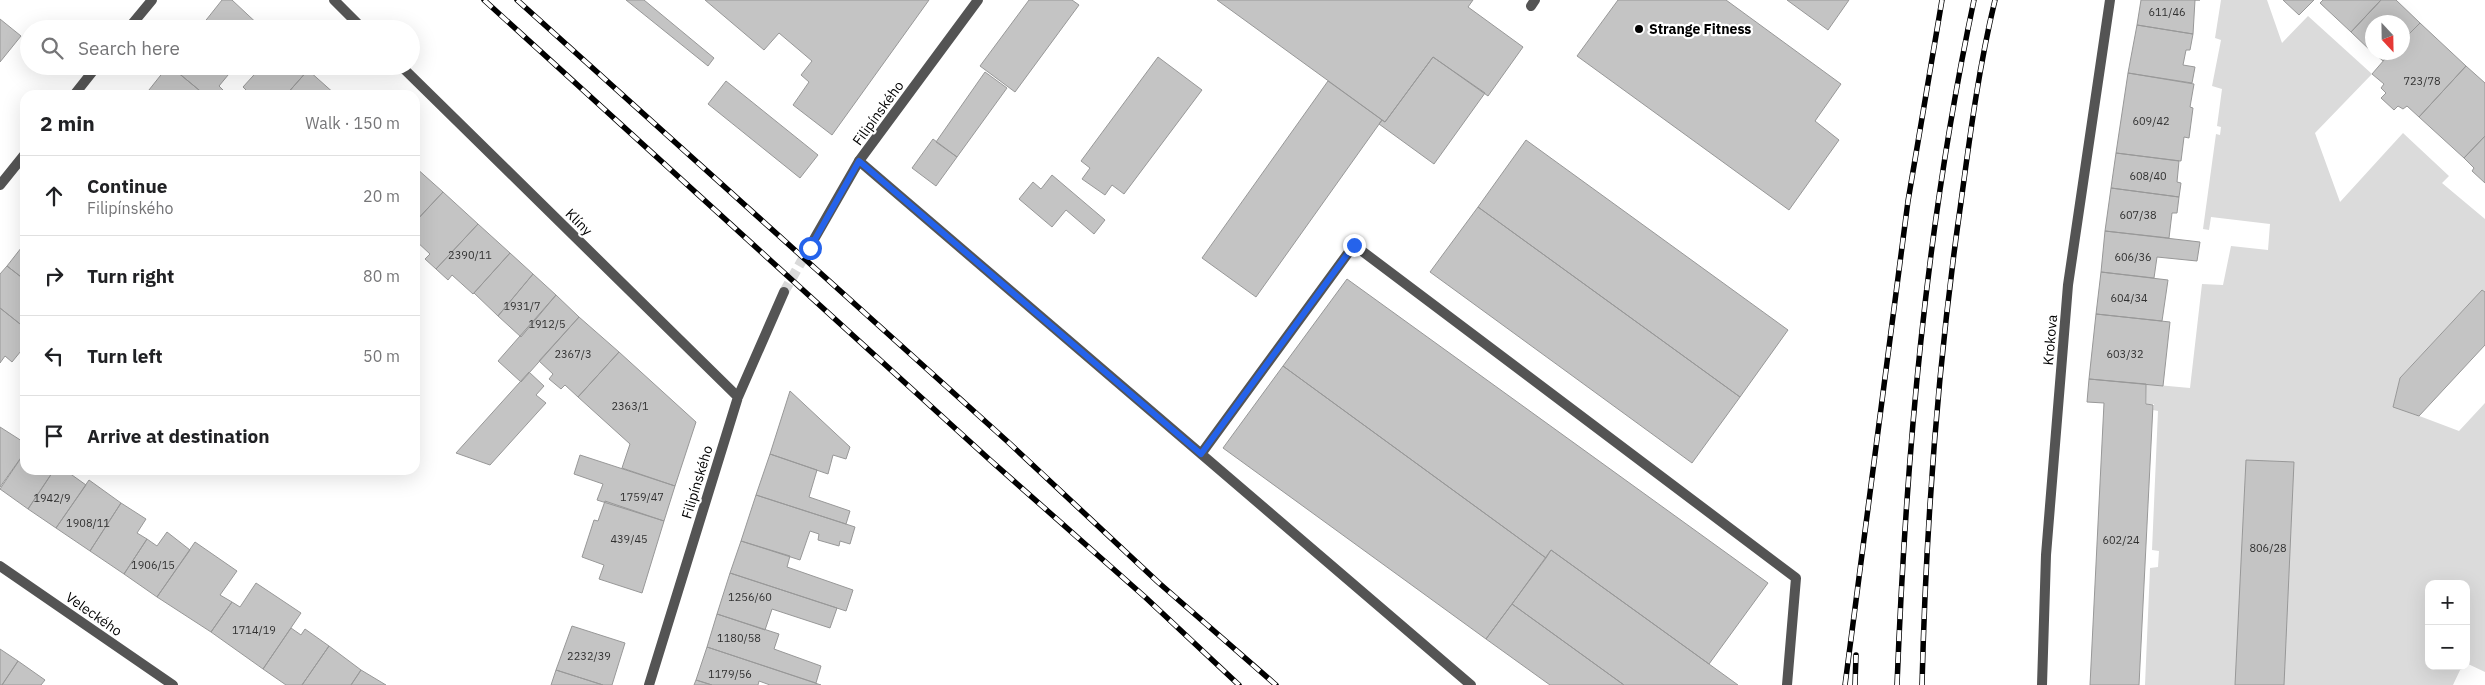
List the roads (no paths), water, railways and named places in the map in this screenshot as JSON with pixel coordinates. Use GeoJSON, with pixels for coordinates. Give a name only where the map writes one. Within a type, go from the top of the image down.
{"type":"FeatureCollection","features":[{"type":"Feature","properties":{"kind":"street"},"geometry":{"type":"LineString","coordinates":[[135,20],[152,0]]}},
{"type":"Feature","properties":{"kind":"street"},"geometry":{"type":"LineString","coordinates":[[334,0],[354,20]]}},
{"type":"Feature","properties":{"kind":"street","name":"Filipínského"},"geometry":{"type":"LineString","coordinates":[[810,248],[859,161],[978,0]]}},
{"type":"Feature","properties":{"kind":"street","name":"Krokova"},"geometry":{"type":"LineString","coordinates":[[2042,685],[2046,555],[2068,285],[2110,0]]}},
{"type":"Feature","properties":{"kind":"street"},"geometry":{"type":"LineString","coordinates":[[78,90],[90,75]]}},
{"type":"Feature","properties":{"kind":"street","name":"Klíny"},"geometry":{"type":"LineString","coordinates":[[410,75],[738,397]]}},
{"type":"Feature","properties":{"kind":"street"},"geometry":{"type":"LineString","coordinates":[[0,185],[20,160]]}},
{"type":"Feature","properties":{"kind":"street"},"geometry":{"type":"LineString","coordinates":[[859,161],[1471,685]]}},
{"type":"Feature","properties":{"kind":"street"},"geometry":{"type":"LineString","coordinates":[[1201,454],[1354,245],[1796,578],[1787,685]]}},
{"type":"Feature","properties":{"kind":"street","name":"Filipínského"},"geometry":{"type":"LineString","coordinates":[[649,685],[738,397],[784,292]]}},
{"type":"Feature","properties":{"kind":"street","name":"Veleckého"},"geometry":{"type":"LineString","coordinates":[[0,566],[173,685]]}},
{"type":"Feature","properties":{"kind":"tunnel"},"geometry":{"type":"LineString","coordinates":[[784,292],[809,248]]}},
{"type":"Feature","properties":{"kind":"railway"},"geometry":{"type":"LineString","coordinates":[[484,0],[990,460],[1145,597],[1239,685]]}},
{"type":"Feature","properties":{"kind":"railway"},"geometry":{"type":"LineString","coordinates":[[517,0],[1007,441],[1159,583],[1276,685]]}},
{"type":"Feature","properties":{"kind":"railway"},"geometry":{"type":"LineString","coordinates":[[1845,685],[1908,201],[1942,0]]}},
{"type":"Feature","properties":{"kind":"railway"},"geometry":{"type":"LineString","coordinates":[[1897,685],[1906,513],[1921,341],[1943,170],[1974,0]]}},
{"type":"Feature","properties":{"kind":"railway"},"geometry":{"type":"LineString","coordinates":[[1922,685],[1930,503],[1946,322],[1975,101],[1995,0]]}},
{"type":"Feature","properties":{"kind":"railway"},"geometry":{"type":"LineString","coordinates":[[1855,685],[1856,655]]}},
{"type":"Feature","properties":{"kind":"place","name":"Strange Fitness"},"geometry":{"type":"Point","coordinates":[1639,29]}}]}
